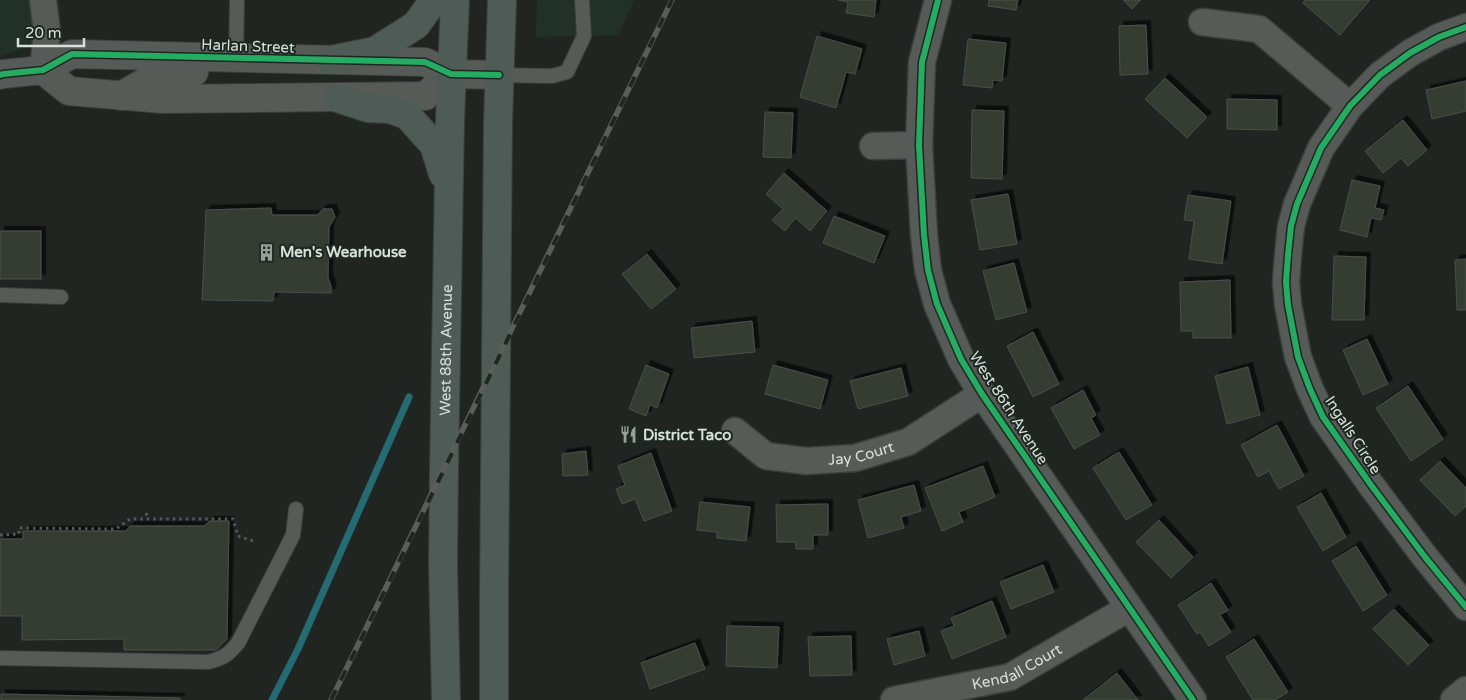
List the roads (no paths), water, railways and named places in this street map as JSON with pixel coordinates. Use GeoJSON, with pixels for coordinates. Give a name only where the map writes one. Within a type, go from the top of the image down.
{"type":"FeatureCollection","features":[{"type":"Feature","properties":{"kind":"main road"},"geometry":{"type":"LineString","coordinates":[[331,60],[375,51],[416,25],[434,0]]}},
{"type":"Feature","properties":{"kind":"main road","name":"West 88th Avenue"},"geometry":{"type":"LineString","coordinates":[[446,700],[443,565],[451,74],[455,0]]}},
{"type":"Feature","properties":{"kind":"main road"},"geometry":{"type":"LineString","coordinates":[[494,700],[495,363],[499,75],[502,0]]}},
{"type":"Feature","properties":{"kind":"main road"},"geometry":{"type":"LineString","coordinates":[[338,98],[368,108],[389,108],[407,115],[434,145],[449,195]]}},
{"type":"Feature","properties":{"kind":"street"},"geometry":{"type":"LineString","coordinates":[[43,0],[47,32],[42,70],[69,91],[163,99],[424,96],[451,74]]}},
{"type":"Feature","properties":{"kind":"street","name":"West 86th Avenue"},"geometry":{"type":"LineString","coordinates":[[938,0],[922,62],[919,145],[924,235],[930,279],[936,304],[961,359],[982,394],[1193,700]]}},
{"type":"Feature","properties":{"kind":"street"},"geometry":{"type":"LineString","coordinates":[[1202,22],[1259,29],[1350,106]]}},
{"type":"Feature","properties":{"kind":"street","name":"Ingalls Circle"},"geometry":{"type":"LineString","coordinates":[[1466,27],[1439,37],[1410,53],[1380,75],[1350,106],[1321,148],[1297,204],[1291,226],[1286,282],[1288,305],[1298,358],[1323,417],[1425,557],[1466,607]]}},
{"type":"Feature","properties":{"kind":"street","name":"Harlan Street"},"geometry":{"type":"LineString","coordinates":[[0,75],[42,70],[72,54],[424,62],[451,74],[499,75]]}},
{"type":"Feature","properties":{"kind":"street"},"geometry":{"type":"LineString","coordinates":[[122,96],[162,72],[238,73],[291,59]]}},
{"type":"Feature","properties":{"kind":"street"},"geometry":{"type":"LineString","coordinates":[[873,146],[919,145]]}},
{"type":"Feature","properties":{"kind":"street","name":"Jay Court"},"geometry":{"type":"LineString","coordinates":[[735,431],[766,456],[806,461],[855,458],[908,442],[982,394]]}},
{"type":"Feature","properties":{"kind":"street","name":"Kendall Court"},"geometry":{"type":"LineString","coordinates":[[894,700],[1010,677],[1128,608]]}},
{"type":"Feature","properties":{"kind":"street"},"geometry":{"type":"LineString","coordinates":[[1454,700],[1466,690]]}},
{"type":"Feature","properties":{"kind":"lane"},"geometry":{"type":"LineString","coordinates":[[236,58],[237,0]]}},
{"type":"Feature","properties":{"kind":"lane"},"geometry":{"type":"LineString","coordinates":[[499,75],[552,76],[567,72],[584,36],[582,0]]}},
{"type":"Feature","properties":{"kind":"lane"},"geometry":{"type":"LineString","coordinates":[[0,295],[61,297]]}},
{"type":"Feature","properties":{"kind":"lane"},"geometry":{"type":"LineString","coordinates":[[0,658],[208,662],[222,658],[238,642],[293,535],[296,509]]}},
{"type":"Feature","properties":{"kind":"waterway"},"geometry":{"type":"LineString","coordinates":[[272,700],[298,649],[409,397]]}},
{"type":"Feature","properties":{"kind":"railway"},"geometry":{"type":"LineString","coordinates":[[331,700],[672,0]]}},
{"type":"Feature","properties":{"kind":"place","name":"Men's Wearhouse"},"geometry":{"type":"Point","coordinates":[266,252]}},
{"type":"Feature","properties":{"kind":"place","name":"District Taco"},"geometry":{"type":"Point","coordinates":[629,435]}}]}
